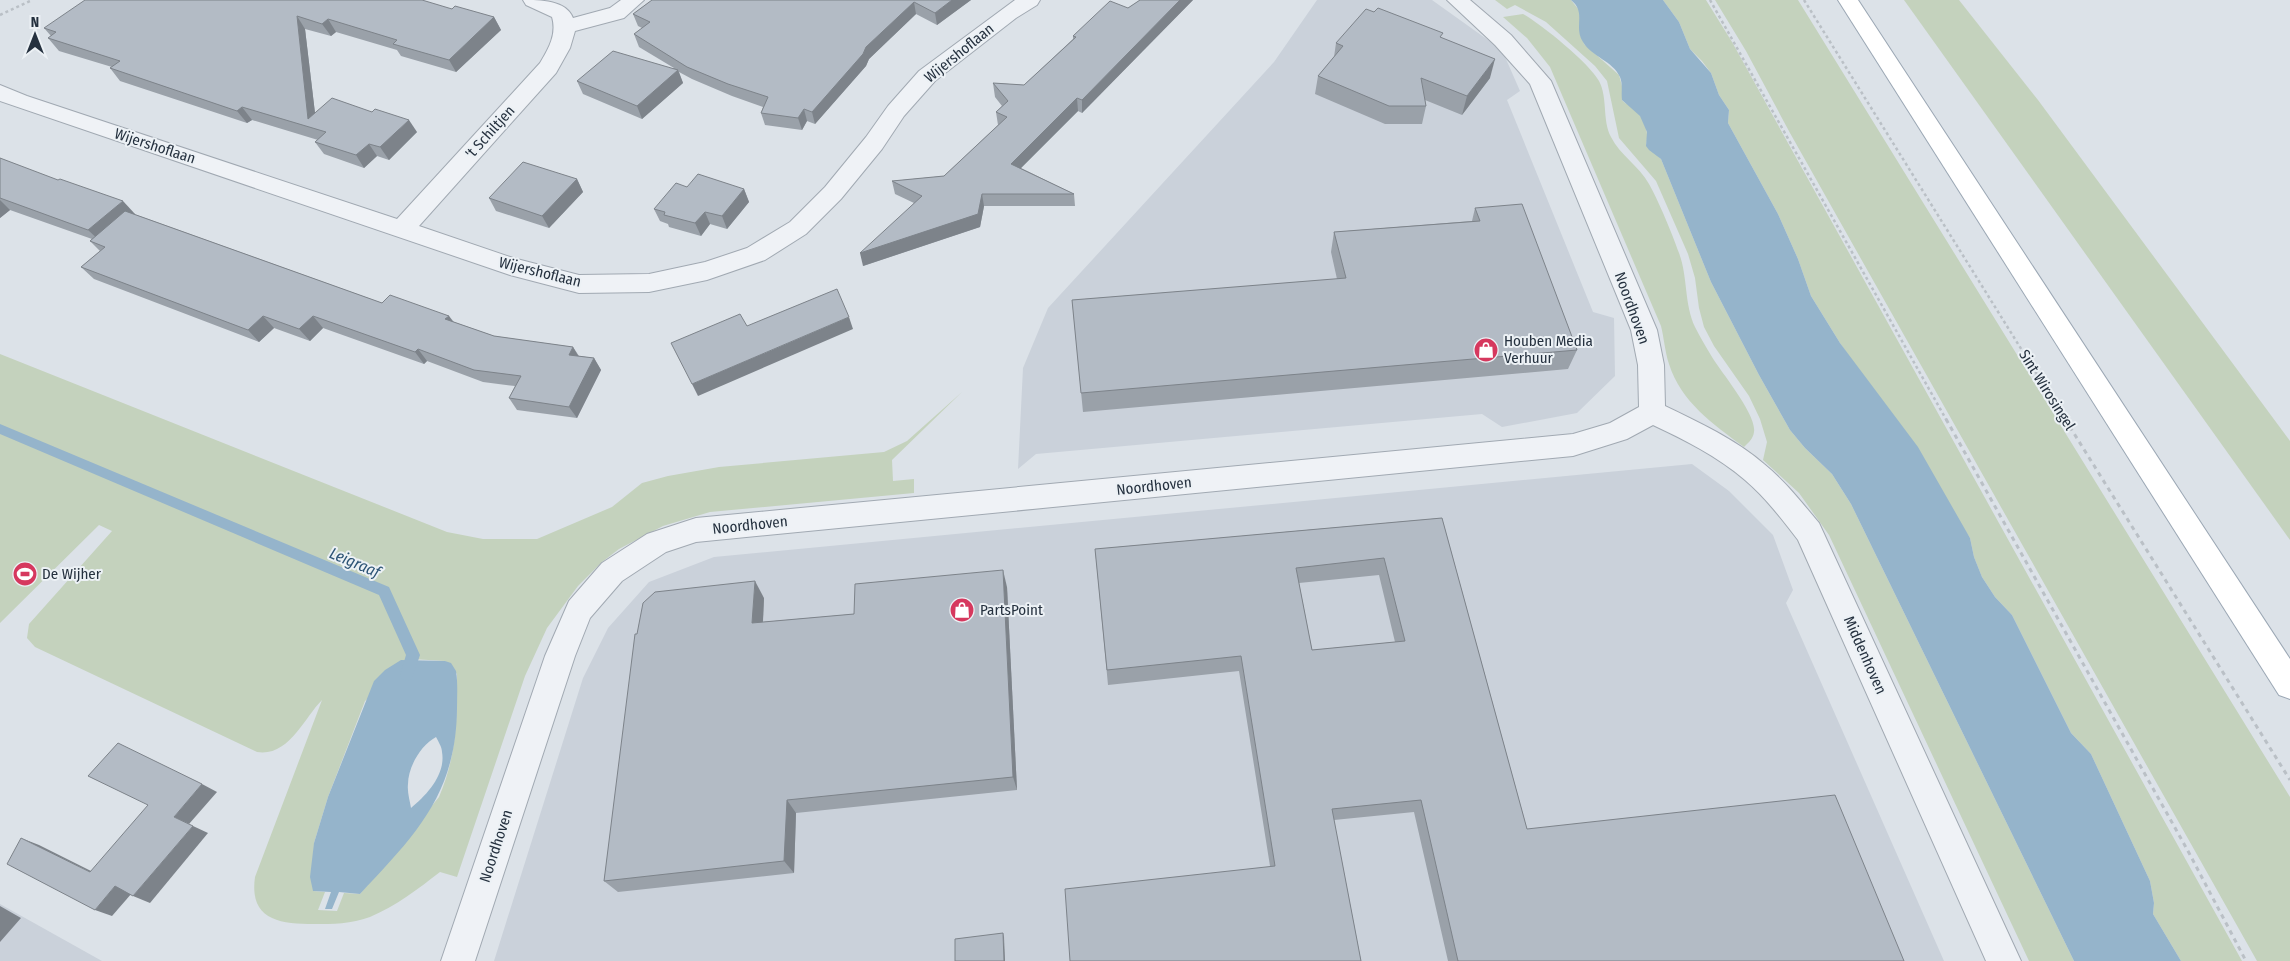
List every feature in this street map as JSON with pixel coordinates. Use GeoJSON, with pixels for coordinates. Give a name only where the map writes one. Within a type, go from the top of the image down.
{"type":"FeatureCollection","features":[{"type":"Feature","properties":{"kind":"main road"},"geometry":{"type":"LineString","coordinates":[[1848,0],[2290,685]]}},
{"type":"Feature","properties":{"kind":"street"},"geometry":{"type":"LineString","coordinates":[[533,0],[561,13],[566,27],[617,12],[634,0]]}},
{"type":"Feature","properties":{"kind":"street","name":"Wijershoflaan"},"geometry":{"type":"LineString","coordinates":[[0,92],[19,101],[510,266],[579,284],[649,283],[707,271],[756,254],[798,228],[833,193],[874,143],[896,111],[927,76],[1009,13],[1030,0]]}},
{"type":"Feature","properties":{"kind":"street","name":"Noordhoven"},"geometry":{"type":"LineString","coordinates":[[458,961],[560,656],[578,610],[612,572],[657,543],[696,530],[1573,445],[1618,431],[1652,412],[1651,365],[1644,330],[1540,81],[1503,40],[1457,0]]}},
{"type":"Feature","properties":{"kind":"street","name":"'t Schiltjen"},"geometry":{"type":"LineString","coordinates":[[402,229],[548,68],[562,45],[566,27]]}},
{"type":"Feature","properties":{"kind":"street","name":"Middenhoven"},"geometry":{"type":"LineString","coordinates":[[1652,412],[1710,440],[1747,466],[1776,492],[1809,532],[2004,961]]}},
{"type":"Feature","properties":{"kind":"path"},"geometry":{"type":"LineString","coordinates":[[0,15],[32,0]]}},
{"type":"Feature","properties":{"kind":"path"},"geometry":{"type":"LineString","coordinates":[[1710,0],[1750,68],[2188,851],[2246,961]]}},
{"type":"Feature","properties":{"kind":"path","name":"Sint Wirosingel"},"geometry":{"type":"LineString","coordinates":[[1804,0],[2290,780]]}},
{"type":"Feature","properties":{"kind":"shaded area"},"geometry":{"type":"Polygon","coordinates":[[[1317,0],[1432,0],[1502,50],[1520,91],[1507,100],[1593,312],[1614,318],[1615,376],[1577,413],[1502,427],[1482,414],[1036,454],[1018,469],[1023,368],[1048,308],[1274,62],[1317,0]]]}},
{"type":"Feature","properties":{"kind":"shaded area"},"geometry":{"type":"Polygon","coordinates":[[[1692,464],[1729,491],[1773,535],[1793,590],[1786,603],[1944,961],[494,961],[583,678],[608,628],[649,582],[714,557],[1692,464]]]}},
{"type":"Feature","properties":{"kind":"shaded area"},"geometry":{"type":"Polygon","coordinates":[[[0,904],[102,961],[0,961],[0,904]]]}},
{"type":"Feature","properties":{"kind":"green space"},"geometry":{"type":"Polygon","coordinates":[[[1495,0],[1571,0],[1579,10],[1584,44],[1619,75],[1622,86],[1622,100],[1636,110],[1642,119],[1647,134],[1646,144],[1661,159],[1711,282],[1790,430],[1805,448],[1832,474],[1851,504],[2074,961],[2029,961],[1829,535],[1799,493],[1763,460],[1767,442],[1760,419],[1749,396],[1714,346],[1704,327],[1695,278],[1688,254],[1656,181],[1619,138],[1607,81],[1595,66],[1546,22],[1515,5],[1507,9],[1495,0]]]}},
{"type":"Feature","properties":{"kind":"green space"},"geometry":{"type":"Polygon","coordinates":[[[1663,0],[1706,0],[1732,42],[2242,961],[2181,961],[2153,914],[2154,903],[2150,881],[2091,754],[2071,733],[2012,615],[1995,597],[1982,577],[1974,557],[1970,538],[1840,343],[1811,296],[1798,259],[1778,214],[1728,123],[1729,110],[1719,95],[1711,73],[1690,49],[1679,22],[1663,0]]]}},
{"type":"Feature","properties":{"kind":"green space"},"geometry":{"type":"Polygon","coordinates":[[[1715,0],[1798,0],[2290,797],[2290,961],[2257,961],[1790,133],[1746,51],[1715,0]]]}},
{"type":"Feature","properties":{"kind":"green space"},"geometry":{"type":"Polygon","coordinates":[[[1904,0],[1959,0],[2038,100],[2290,441],[2290,540],[1904,0]]]}},
{"type":"Feature","properties":{"kind":"green space"},"geometry":{"type":"Polygon","coordinates":[[[1523,14],[1564,44],[1594,73],[1599,81],[1611,137],[1649,184],[1673,236],[1682,262],[1689,309],[1695,327],[1750,415],[1754,432],[1752,439],[1744,447],[1699,411],[1681,390],[1674,378],[1661,326],[1550,67],[1527,38],[1503,17],[1523,14]]]}},
{"type":"Feature","properties":{"kind":"green space"},"geometry":{"type":"Polygon","coordinates":[[[0,354],[447,532],[483,539],[537,539],[612,507],[642,483],[668,476],[719,467],[884,452],[907,441],[962,392],[892,460],[893,481],[914,479],[914,493],[710,512],[663,526],[619,549],[602,562],[578,586],[547,628],[525,676],[457,877],[440,872],[389,908],[356,921],[335,924],[301,924],[278,920],[269,917],[262,911],[254,891],[255,877],[322,700],[295,735],[287,742],[278,749],[268,752],[257,752],[35,647],[27,638],[29,624],[112,531],[99,525],[0,623],[0,354]],[[412,659],[365,701],[328,797],[314,843],[313,891],[325,892],[318,910],[337,911],[344,893],[360,894],[439,797],[453,751],[456,722],[457,674],[445,661],[412,659]]]}},
{"type":"Feature","properties":{"kind":"water"},"geometry":{"type":"Polygon","coordinates":[[[1571,0],[1663,0],[1679,22],[1690,49],[1711,73],[1719,95],[1729,110],[1728,123],[1778,214],[1798,259],[1811,296],[1840,343],[1918,447],[1970,538],[1974,557],[1982,577],[1995,597],[2012,615],[2071,733],[2091,754],[2150,881],[2154,903],[2153,914],[2181,961],[2074,961],[1851,504],[1832,474],[1805,448],[1790,430],[1759,375],[1711,282],[1661,159],[1646,146],[1647,132],[1640,116],[1622,100],[1621,82],[1617,72],[1592,52],[1583,42],[1579,31],[1578,10],[1571,0]]]}},
{"type":"Feature","properties":{"kind":"water"},"geometry":{"type":"Polygon","coordinates":[[[401,660],[445,661],[451,663],[457,676],[457,709],[455,739],[449,766],[429,812],[398,852],[360,894],[339,892],[332,909],[325,909],[331,892],[313,891],[310,877],[314,843],[328,797],[374,681],[385,670],[401,660]],[[436,737],[425,745],[416,757],[410,771],[408,793],[411,808],[429,790],[441,768],[442,750],[436,737]]]}},
{"type":"Feature","properties":{"kind":"building"},"geometry":{"type":"Polygon","coordinates":[[[85,0],[422,0],[452,9],[455,6],[494,17],[449,60],[393,44],[397,40],[328,19],[322,24],[297,16],[308,119],[332,98],[372,112],[375,109],[409,120],[380,147],[369,144],[356,155],[315,142],[326,132],[242,107],[237,111],[110,68],[120,61],[48,38],[56,32],[44,28],[85,0]]]}},
{"type":"Feature","properties":{"kind":"building"},"geometry":{"type":"Polygon","coordinates":[[[652,0],[952,0],[935,13],[914,2],[866,47],[863,54],[812,112],[804,109],[798,118],[761,113],[768,97],[728,84],[687,67],[634,34],[650,22],[633,14],[652,0]]]}},
{"type":"Feature","properties":{"kind":"building"},"geometry":{"type":"Polygon","coordinates":[[[1140,0],[1180,0],[1082,100],[1077,98],[1011,164],[1074,194],[982,194],[978,214],[860,253],[922,196],[892,181],[944,176],[1007,117],[996,112],[1008,101],[993,83],[1024,85],[1076,37],[1073,36],[1110,1],[1128,8],[1140,0]]]}},
{"type":"Feature","properties":{"kind":"building"},"geometry":{"type":"Polygon","coordinates":[[[1378,8],[1443,33],[1440,37],[1495,59],[1467,96],[1421,78],[1426,106],[1389,106],[1318,76],[1343,46],[1336,43],[1366,9],[1374,12],[1378,8]]]}},
{"type":"Feature","properties":{"kind":"building"},"geometry":{"type":"Polygon","coordinates":[[[613,51],[678,70],[637,106],[577,81],[613,51]]]}},
{"type":"Feature","properties":{"kind":"building"},"geometry":{"type":"Polygon","coordinates":[[[0,158],[58,180],[60,179],[123,201],[88,230],[0,198],[0,158]]]}},
{"type":"Feature","properties":{"kind":"building"},"geometry":{"type":"Polygon","coordinates":[[[523,162],[577,179],[542,216],[489,198],[523,162]]]}},
{"type":"Feature","properties":{"kind":"building"},"geometry":{"type":"Polygon","coordinates":[[[698,174],[744,189],[722,216],[705,212],[695,223],[664,215],[665,212],[654,209],[676,183],[687,187],[698,174]]]}},
{"type":"Feature","properties":{"kind":"building"},"geometry":{"type":"Polygon","coordinates":[[[1522,204],[1577,350],[1081,393],[1072,300],[1346,278],[1334,232],[1480,221],[1475,208],[1522,204]]]}},
{"type":"Feature","properties":{"kind":"building"},"geometry":{"type":"Polygon","coordinates":[[[125,211],[382,303],[390,295],[449,316],[445,319],[494,336],[573,347],[569,355],[594,358],[569,407],[509,398],[521,376],[474,370],[418,349],[415,352],[313,316],[299,329],[263,316],[248,330],[81,267],[105,247],[90,241],[125,211]]]}},
{"type":"Feature","properties":{"kind":"building"},"geometry":{"type":"Polygon","coordinates":[[[837,289],[849,317],[692,384],[671,343],[740,314],[747,326],[837,289]]]}},
{"type":"Feature","properties":{"kind":"building"},"geometry":{"type":"Polygon","coordinates":[[[1442,518],[1527,829],[1835,795],[1904,961],[1458,961],[1421,800],[1332,809],[1361,961],[1070,961],[1065,889],[1275,866],[1241,656],[1107,670],[1095,549],[1442,518]],[[1384,558],[1296,568],[1312,650],[1405,641],[1384,558]]]}},
{"type":"Feature","properties":{"kind":"building"},"geometry":{"type":"Polygon","coordinates":[[[1003,570],[1013,777],[787,800],[784,861],[604,881],[635,634],[637,634],[643,603],[655,592],[755,581],[752,623],[854,614],[855,584],[1003,570]]]}},
{"type":"Feature","properties":{"kind":"building"},"geometry":{"type":"Polygon","coordinates":[[[118,743],[202,784],[174,817],[193,826],[133,896],[115,886],[95,910],[7,864],[21,838],[90,872],[148,805],[88,776],[118,743]]]}},
{"type":"Feature","properties":{"kind":"building"},"geometry":{"type":"Polygon","coordinates":[[[1003,933],[1004,961],[955,961],[955,939],[1003,933]]]}},
{"type":"Feature","properties":{"kind":"waterway","name":"Leigraaf"},"geometry":{"type":"LineString","coordinates":[[0,429],[384,591],[413,655],[407,675]]}},
{"type":"Feature","properties":{"kind":"place","name":"Houben Media Verhuur"},"geometry":{"type":"Point","coordinates":[1486,350]}},
{"type":"Feature","properties":{"kind":"place","name":"De Wijher"},"geometry":{"type":"Point","coordinates":[25,574]}},
{"type":"Feature","properties":{"kind":"place","name":"PartsPoint"},"geometry":{"type":"Point","coordinates":[962,610]}}]}
